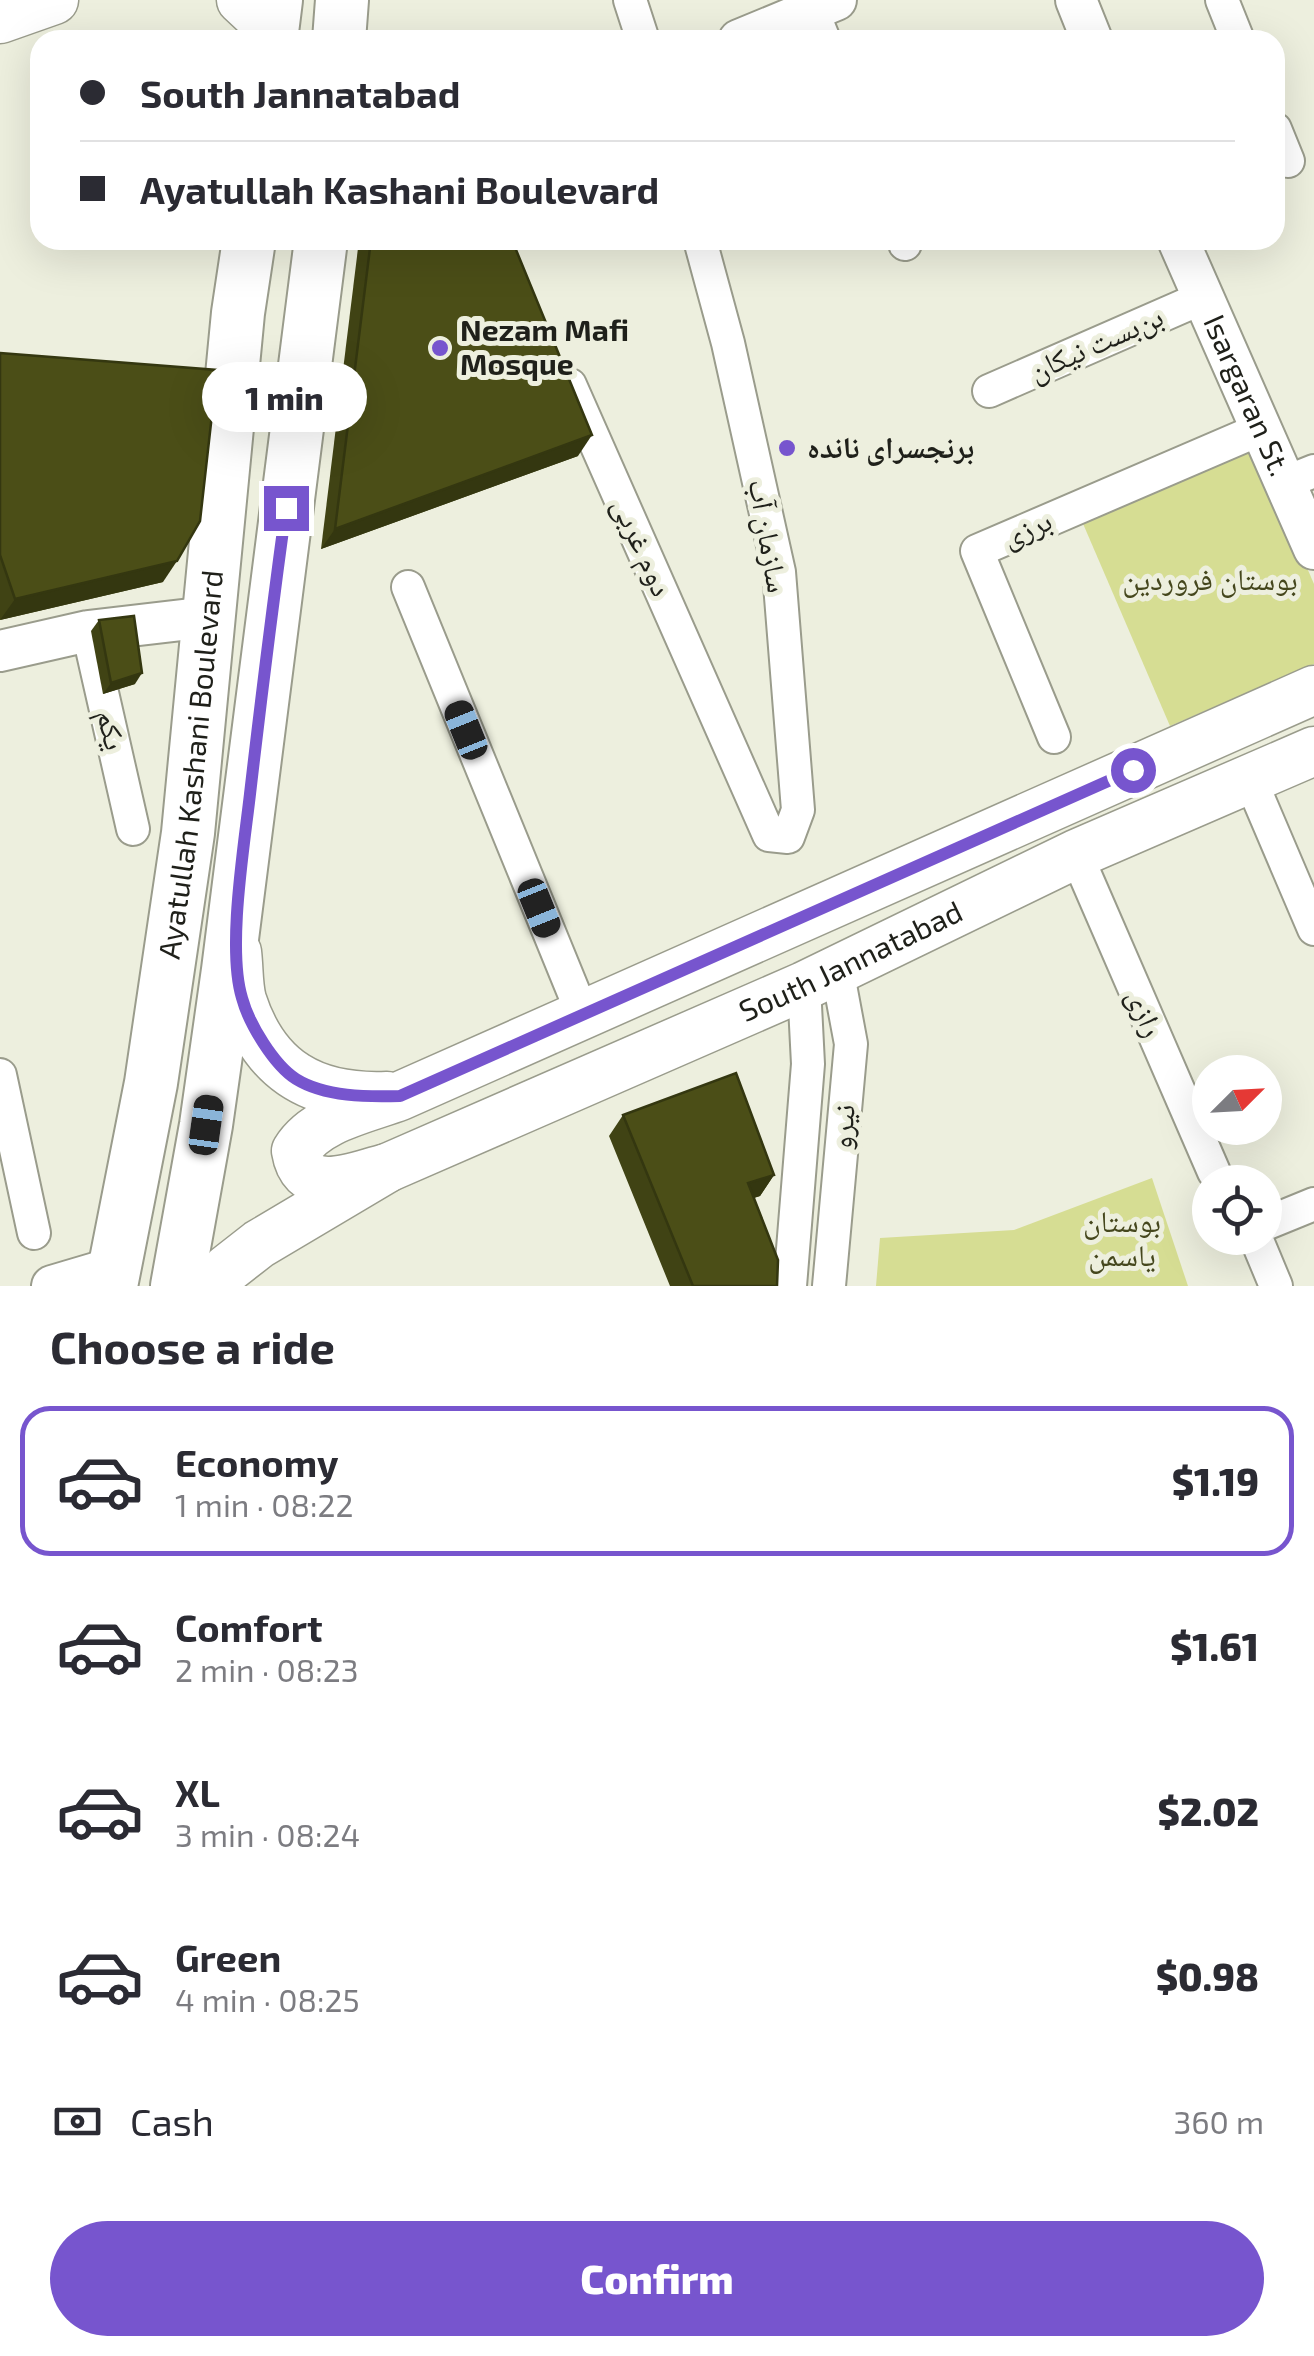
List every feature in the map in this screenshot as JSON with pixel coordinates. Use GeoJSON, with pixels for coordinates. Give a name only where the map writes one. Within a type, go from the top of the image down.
{"type":"FeatureCollection","features":[{"type":"Feature","properties":{"kind":"main road"},"geometry":{"type":"LineString","coordinates":[[0,19],[54,0]]}},
{"type":"Feature","properties":{"kind":"main road"},"geometry":{"type":"LineString","coordinates":[[340,30],[342,0]]}},
{"type":"Feature","properties":{"kind":"main road","name":"Ayatullah Kashani Boulevard"},"geometry":{"type":"LineString","coordinates":[[114,1276],[151,1083],[188,833],[238,312],[247,250]]}},
{"type":"Feature","properties":{"kind":"main road","name":"Ayatullah Kashani Boulevard"},"geometry":{"type":"LineString","coordinates":[[177,1286],[206,1125],[242,864],[320,250]]}},
{"type":"Feature","properties":{"kind":"main road","name":"South Jannatabad"},"geometry":{"type":"LineString","coordinates":[[1314,690],[400,1096],[319,1127],[296,1150],[298,1165],[309,1178],[327,1182],[387,1168],[820,978],[1076,854],[1314,751]]}},
{"type":"Feature","properties":{"kind":"main road"},"geometry":{"type":"LineString","coordinates":[[242,864],[237,947],[241,996],[256,1033],[296,1079],[366,1097],[400,1096]]}},
{"type":"Feature","properties":{"kind":"main road"},"geometry":{"type":"LineString","coordinates":[[215,1286],[227,1268],[259,1244],[387,1168]]}},
{"type":"Feature","properties":{"kind":"street"},"geometry":{"type":"LineString","coordinates":[[630,0],[640,30]]}},
{"type":"Feature","properties":{"kind":"street"},"geometry":{"type":"LineString","coordinates":[[1076,0],[1088,30]]}},
{"type":"Feature","properties":{"kind":"street"},"geometry":{"type":"LineString","coordinates":[[1222,0],[1234,30]]}},
{"type":"Feature","properties":{"kind":"street"},"geometry":{"type":"LineString","coordinates":[[776,30],[824,17]]}},
{"type":"Feature","properties":{"kind":"street"},"geometry":{"type":"LineString","coordinates":[[1285,155],[1288,162]]}},
{"type":"Feature","properties":{"kind":"street","name":"سازمان آب"},"geometry":{"type":"LineString","coordinates":[[703,250],[728,343],[779,572],[798,810],[788,837]]}},
{"type":"Feature","properties":{"kind":"street","name":"Isargaran St."},"geometry":{"type":"LineString","coordinates":[[1183,250],[1263,428],[1299,477],[1314,549]]}},
{"type":"Feature","properties":{"kind":"street","name":"بن‌بست نیکان"},"geometry":{"type":"LineString","coordinates":[[989,391],[1204,296]]}},
{"type":"Feature","properties":{"kind":"street","name":"دوم غربی"},"geometry":{"type":"LineString","coordinates":[[554,348],[769,836],[788,837]]}},
{"type":"Feature","properties":{"kind":"street","name":"برزی"},"geometry":{"type":"LineString","coordinates":[[1054,737],[976,551],[1263,428]]}},
{"type":"Feature","properties":{"kind":"street"},"geometry":{"type":"LineString","coordinates":[[408,587],[583,1015]]}},
{"type":"Feature","properties":{"kind":"street"},"geometry":{"type":"LineString","coordinates":[[0,651],[88,631],[208,617]]}},
{"type":"Feature","properties":{"kind":"street","name":"یکم"},"geometry":{"type":"LineString","coordinates":[[88,631],[133,828]]}},
{"type":"Feature","properties":{"kind":"street"},"geometry":{"type":"LineString","coordinates":[[1250,780],[1314,930]]}},
{"type":"Feature","properties":{"kind":"street","name":"رازی"},"geometry":{"type":"LineString","coordinates":[[1076,854],[1211,1165]]}},
{"type":"Feature","properties":{"kind":"street","name":"نیرو"},"geometry":{"type":"LineString","coordinates":[[790,1286],[808,1064],[820,978]]}},
{"type":"Feature","properties":{"kind":"street","name":"نیرو"},"geometry":{"type":"LineString","coordinates":[[820,978],[851,1044],[829,1286]]}},
{"type":"Feature","properties":{"kind":"street"},"geometry":{"type":"LineString","coordinates":[[0,1075],[34,1233]]}},
{"type":"Feature","properties":{"kind":"street"},"geometry":{"type":"LineString","coordinates":[[1282,1217],[1314,1204]]}},
{"type":"Feature","properties":{"kind":"street"},"geometry":{"type":"LineString","coordinates":[[1263,1255],[1276,1286]]}},
{"type":"Feature","properties":{"kind":"street"},"geometry":{"type":"LineString","coordinates":[[52,1286],[114,1276]]}},
{"type":"Feature","properties":{"kind":"green space","name":"بوستان فروردین"},"geometry":{"type":"Polygon","coordinates":[[[1254,445],[1314,584],[1314,664],[1170,726],[1081,519],[1254,445]]]}},
{"type":"Feature","properties":{"kind":"green space","name":"بوستان یاسمن"},"geometry":{"type":"Polygon","coordinates":[[[1152,1178],[1188,1286],[876,1286],[880,1238],[1014,1230],[1152,1178]]]}},
{"type":"Feature","properties":{"kind":"building","name":"Nezam Mafi Mosque"},"geometry":{"type":"Polygon","coordinates":[[[370,250],[516,250],[592,435],[335,529],[370,250]]]}},
{"type":"Feature","properties":{"kind":"building"},"geometry":{"type":"Polygon","coordinates":[[[0,353],[217,370],[200,521],[177,561],[15,599],[0,555],[0,353]]]}},
{"type":"Feature","properties":{"kind":"building"},"geometry":{"type":"Polygon","coordinates":[[[134,616],[142,673],[111,683],[99,620],[134,616]]]}},
{"type":"Feature","properties":{"kind":"building"},"geometry":{"type":"Polygon","coordinates":[[[736,1073],[774,1175],[748,1183],[778,1260],[777,1286],[693,1286],[623,1115],[736,1073]]]}},
{"type":"Feature","properties":{"kind":"place","name":"Nezam Mafi Mosque"},"geometry":{"type":"Point","coordinates":[440,348]}},
{"type":"Feature","properties":{"kind":"place","name":"برنجسرای نانده"},"geometry":{"type":"Point","coordinates":[787,448]}},
{"type":"Feature","properties":{"kind":"route"},"geometry":{"type":"LineString","coordinates":[[286,508],[242,864],[237,947],[241,996],[256,1033],[296,1079],[324,1089],[366,1097],[400,1096],[1133,770]]}}]}
